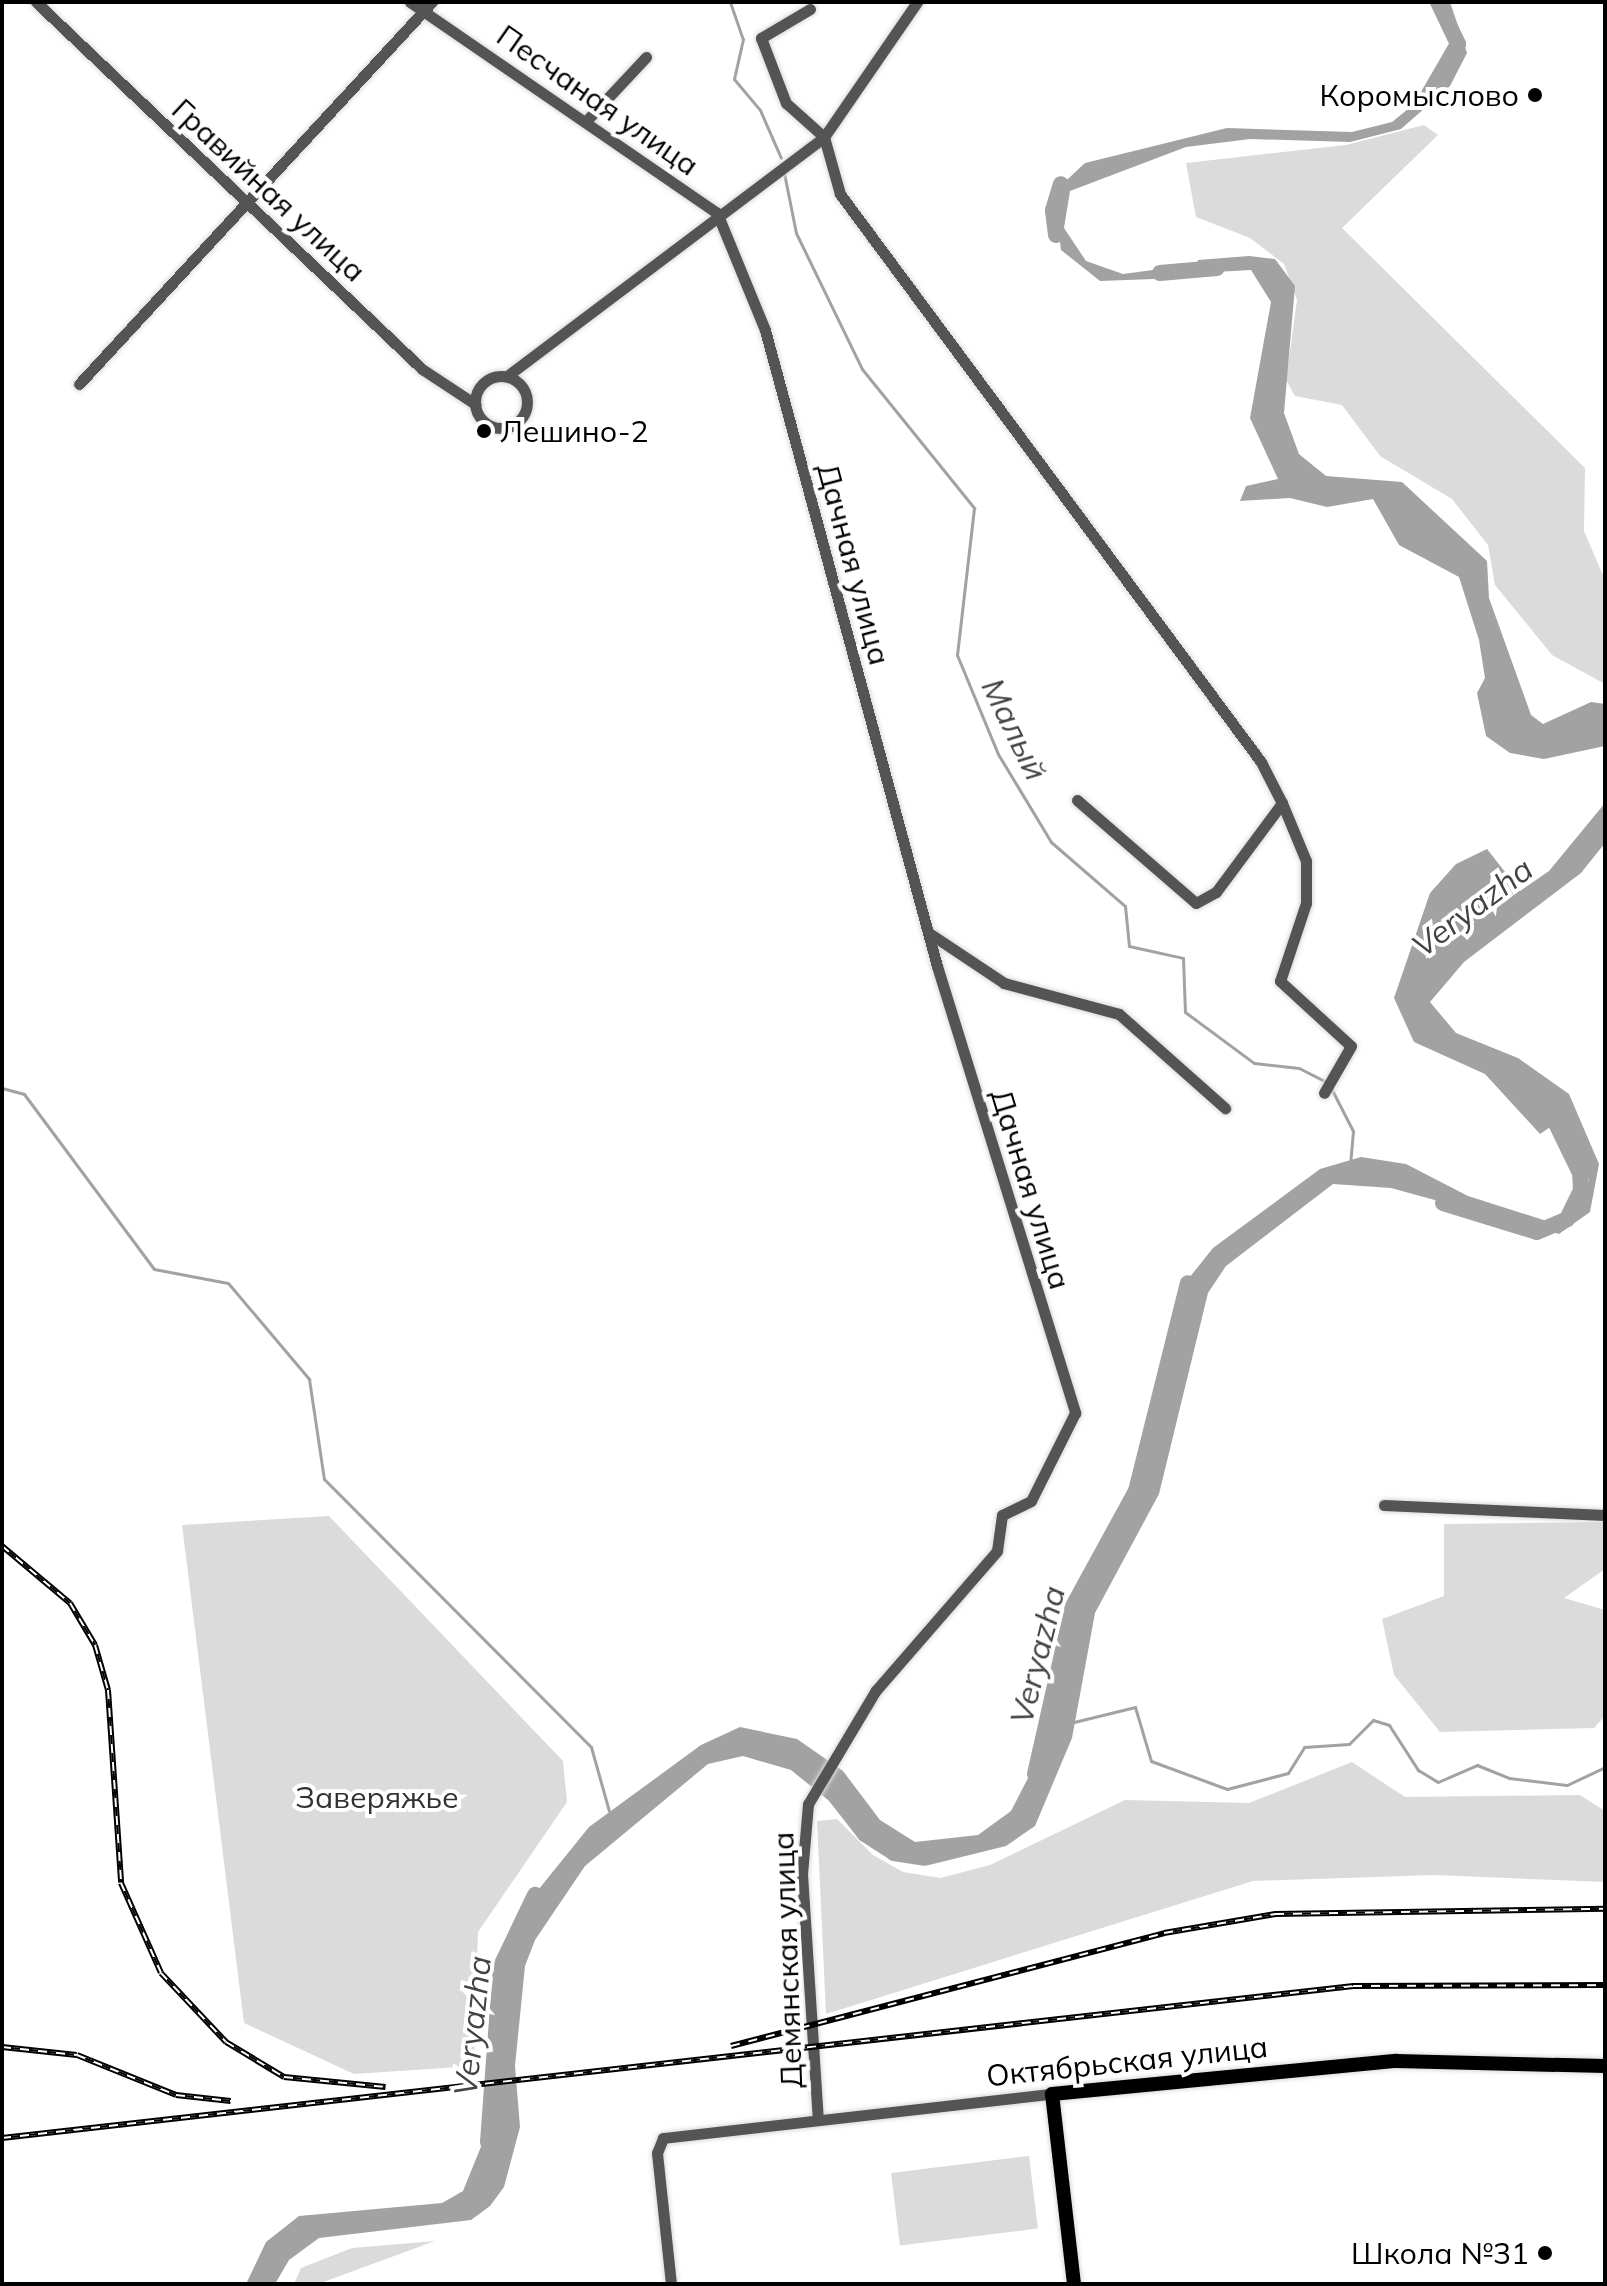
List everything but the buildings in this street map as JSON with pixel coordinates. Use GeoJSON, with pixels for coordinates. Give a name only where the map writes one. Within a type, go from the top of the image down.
{"type":"FeatureCollection","features":[{"type":"Feature","properties":{"kind":"main road","name":"Октябрьская улица"},"geometry":{"type":"LineString","coordinates":[[1052,2094],[1396,2061],[1605,2066]]}},
{"type":"Feature","properties":{"kind":"main road"},"geometry":{"type":"LineString","coordinates":[[1052,2094],[1074,2284]]}},
{"type":"Feature","properties":{"kind":"street","name":"Гравийная улица"},"geometry":{"type":"LineString","coordinates":[[36,2],[422,369],[475,404]]}},
{"type":"Feature","properties":{"kind":"street","name":"Песчаная улица"},"geometry":{"type":"LineString","coordinates":[[410,2],[588,119],[717,213]]}},
{"type":"Feature","properties":{"kind":"street"},"geometry":{"type":"LineString","coordinates":[[79,384],[250,203],[432,2]]}},
{"type":"Feature","properties":{"kind":"street"},"geometry":{"type":"LineString","coordinates":[[507,376],[527,395],[514,425],[490,426],[475,404],[485,382],[507,376],[717,213],[824,137],[917,2]]}},
{"type":"Feature","properties":{"kind":"street"},"geometry":{"type":"LineString","coordinates":[[810,9],[761,38],[786,103],[824,137],[830,173],[850,211],[1261,762],[1282,803],[1306,861],[1306,903],[1280,981],[1351,1046],[1342,1073],[1324,1093]]}},
{"type":"Feature","properties":{"kind":"street"},"geometry":{"type":"LineString","coordinates":[[588,119],[646,57]]}},
{"type":"Feature","properties":{"kind":"street","name":"Дачная улица"},"geometry":{"type":"LineString","coordinates":[[717,213],[765,330],[929,933],[1075,1413]]}},
{"type":"Feature","properties":{"kind":"street"},"geometry":{"type":"LineString","coordinates":[[1077,800],[1196,903],[1216,892],[1282,803]]}},
{"type":"Feature","properties":{"kind":"street"},"geometry":{"type":"LineString","coordinates":[[929,933],[1004,983],[1119,1014],[1225,1108]]}},
{"type":"Feature","properties":{"kind":"street","name":"Демянская улица"},"geometry":{"type":"LineString","coordinates":[[818,2119],[802,1874],[808,1804],[842,1739],[997,1551],[1002,1515],[1031,1501],[1075,1413]]}},
{"type":"Feature","properties":{"kind":"street"},"geometry":{"type":"LineString","coordinates":[[1384,1505],[1605,1515]]}},
{"type":"Feature","properties":{"kind":"street","name":"Октябрьская улица"},"geometry":{"type":"LineString","coordinates":[[671,2284],[658,2143],[669,2136],[1052,2094]]}},
{"type":"Feature","properties":{"kind":"green space"},"geometry":{"type":"Polygon","coordinates":[[[1424,125],[1438,135],[1342,228],[1585,468],[1584,531],[1605,580],[1605,684],[1552,655],[1495,585],[1488,545],[1452,499],[1380,456],[1342,405],[1295,396],[1286,380],[1297,300],[1284,264],[1250,238],[1196,217],[1186,163],[1346,145],[1424,125]]]}},
{"type":"Feature","properties":{"kind":"green space","name":"Заверяжье"},"geometry":{"type":"Polygon","coordinates":[[[329,1516],[563,1761],[567,1802],[478,1932],[474,2066],[354,2074],[244,2023],[182,1525],[329,1516]]]}},
{"type":"Feature","properties":{"kind":"green space"},"geometry":{"type":"Polygon","coordinates":[[[1605,1522],[1605,1569],[1564,1598],[1605,1610],[1605,1716],[1594,1728],[1440,1732],[1394,1675],[1382,1619],[1444,1596],[1444,1524],[1605,1522]]]}},
{"type":"Feature","properties":{"kind":"green space"},"geometry":{"type":"Polygon","coordinates":[[[1352,1762],[1405,1797],[1580,1795],[1605,1811],[1605,1882],[1435,1875],[1253,1881],[826,2014],[817,1821],[837,1819],[873,1855],[903,1872],[940,1878],[990,1865],[1125,1800],[1249,1803],[1352,1762]]]}},
{"type":"Feature","properties":{"kind":"green space"},"geometry":{"type":"Polygon","coordinates":[[[1029,2156],[1038,2228],[900,2245],[891,2173],[1029,2156]]]}},
{"type":"Feature","properties":{"kind":"green space"},"geometry":{"type":"Polygon","coordinates":[[[435,2241],[318,2284],[294,2284],[301,2268],[352,2248],[435,2241]]]}},
{"type":"Feature","properties":{"kind":"water"},"geometry":{"type":"Polygon","coordinates":[[[1434,2],[1450,2],[1467,53],[1450,86],[1401,129],[1350,142],[1250,139],[1186,147],[1070,191],[1064,228],[1086,261],[1123,274],[1183,266],[1180,278],[1100,281],[1061,250],[1054,192],[1085,163],[1227,128],[1352,132],[1392,122],[1434,88],[1457,47],[1434,2]]]}},
{"type":"Feature","properties":{"kind":"water"},"geometry":{"type":"Polygon","coordinates":[[[1249,256],[1275,259],[1295,286],[1284,413],[1299,454],[1326,476],[1402,482],[1487,561],[1489,598],[1531,715],[1543,724],[1591,702],[1605,704],[1605,746],[1544,759],[1510,753],[1486,736],[1477,693],[1485,678],[1479,640],[1459,577],[1399,545],[1373,499],[1327,507],[1290,498],[1240,501],[1246,486],[1278,479],[1250,418],[1271,302],[1251,270],[1196,273],[1198,260],[1249,256]]]}},
{"type":"Feature","properties":{"kind":"water"},"geometry":{"type":"Polygon","coordinates":[[[1605,803],[1605,843],[1581,873],[1464,962],[1430,1002],[1456,1033],[1518,1058],[1569,1094],[1599,1164],[1590,1212],[1559,1234],[1391,1188],[1333,1184],[1226,1266],[1208,1293],[1159,1494],[1095,1613],[1072,1738],[1035,1826],[1006,1846],[929,1865],[886,1847],[791,1770],[743,1756],[708,1764],[585,1866],[535,1940],[525,1966],[515,2066],[520,2127],[504,2187],[490,2206],[471,2220],[319,2238],[289,2260],[275,2284],[246,2284],[266,2242],[299,2216],[442,2203],[463,2191],[491,2122],[502,1974],[526,1905],[589,1827],[701,1745],[740,1727],[797,1739],[843,1771],[880,1820],[915,1842],[978,1835],[1011,1811],[1042,1751],[1086,1570],[1147,1476],[1178,1304],[1185,1283],[1213,1248],[1320,1169],[1361,1157],[1406,1164],[1468,1196],[1556,1224],[1575,1214],[1589,1180],[1562,1119],[1540,1134],[1485,1074],[1414,1042],[1394,998],[1430,893],[1456,864],[1487,849],[1520,891],[1549,871],[1605,803]]]}},
{"type":"Feature","properties":{"kind":"waterway","name":"Малый"},"geometry":{"type":"LineString","coordinates":[[730,2],[743,39],[734,79],[760,110],[781,158]]}},
{"type":"Feature","properties":{"kind":"waterway","name":"Veryazha"},"geometry":{"type":"LineString","coordinates":[[1429,94],[1458,44],[1438,2]]}},
{"type":"Feature","properties":{"kind":"waterway","name":"Малый"},"geometry":{"type":"LineString","coordinates":[[784,173],[796,233],[862,369],[974,508],[957,655],[998,754],[1051,842],[1125,906],[1129,946],[1183,958],[1185,1012],[1254,1063],[1299,1068],[1327,1082]]}},
{"type":"Feature","properties":{"kind":"waterway","name":"Veryazha"},"geometry":{"type":"LineString","coordinates":[[1056,235],[1053,210],[1061,184]]}},
{"type":"Feature","properties":{"kind":"waterway","name":"Veryazha"},"geometry":{"type":"LineString","coordinates":[[1160,273],[1217,268]]}},
{"type":"Feature","properties":{"kind":"waterway"},"geometry":{"type":"LineString","coordinates":[[2,1088],[24,1094],[154,1269],[228,1283],[309,1379],[324,1479],[591,1747],[609,1811]]}},
{"type":"Feature","properties":{"kind":"waterway","name":"Малый"},"geometry":{"type":"LineString","coordinates":[[1331,1088],[1353,1131],[1350,1163]]}},
{"type":"Feature","properties":{"kind":"waterway","name":"Veryazha"},"geometry":{"type":"LineString","coordinates":[[1443,1203],[1537,1232],[1567,1219],[1581,1190],[1580,1173],[1546,1103]]}},
{"type":"Feature","properties":{"kind":"waterway","name":"Veryazha"},"geometry":{"type":"LineString","coordinates":[[1035,1774],[1073,1606],[1136,1491],[1188,1283]]}},
{"type":"Feature","properties":{"kind":"waterway"},"geometry":{"type":"LineString","coordinates":[[1074,1722],[1135,1707],[1151,1761],[1227,1789],[1288,1773],[1304,1747],[1349,1744],[1373,1720],[1389,1725],[1418,1770],[1438,1782],[1477,1765],[1509,1778],[1567,1785],[1605,1767]]}},
{"type":"Feature","properties":{"kind":"waterway","name":"Veryazha"},"geometry":{"type":"LineString","coordinates":[[830,1789],[865,1834],[894,1853],[925,1858]]}},
{"type":"Feature","properties":{"kind":"waterway","name":"Veryazha"},"geometry":{"type":"LineString","coordinates":[[488,2142],[501,1966],[535,1895]]}},
{"type":"Feature","properties":{"kind":"railway"},"geometry":{"type":"LineString","coordinates":[[2,1546],[70,1603],[95,1645],[108,1690],[121,1883],[161,1973],[226,2042],[284,2077],[386,2087]]}},
{"type":"Feature","properties":{"kind":"railway"},"geometry":{"type":"LineString","coordinates":[[731,2046],[1164,1933],[1275,1914],[1605,1909]]}},
{"type":"Feature","properties":{"kind":"railway"},"geometry":{"type":"LineString","coordinates":[[2,2138],[1353,1986],[1605,1985]]}},
{"type":"Feature","properties":{"kind":"railway"},"geometry":{"type":"LineString","coordinates":[[2,2047],[77,2055],[176,2095],[231,2101]]}},
{"type":"Feature","properties":{"kind":"place","name":"Коромыслово"},"geometry":{"type":"Point","coordinates":[1535,95]}},
{"type":"Feature","properties":{"kind":"place","name":"Лешино-2"},"geometry":{"type":"Point","coordinates":[484,431]}},
{"type":"Feature","properties":{"kind":"place","name":"Школа №31"},"geometry":{"type":"Point","coordinates":[1545,2253]}}]}
